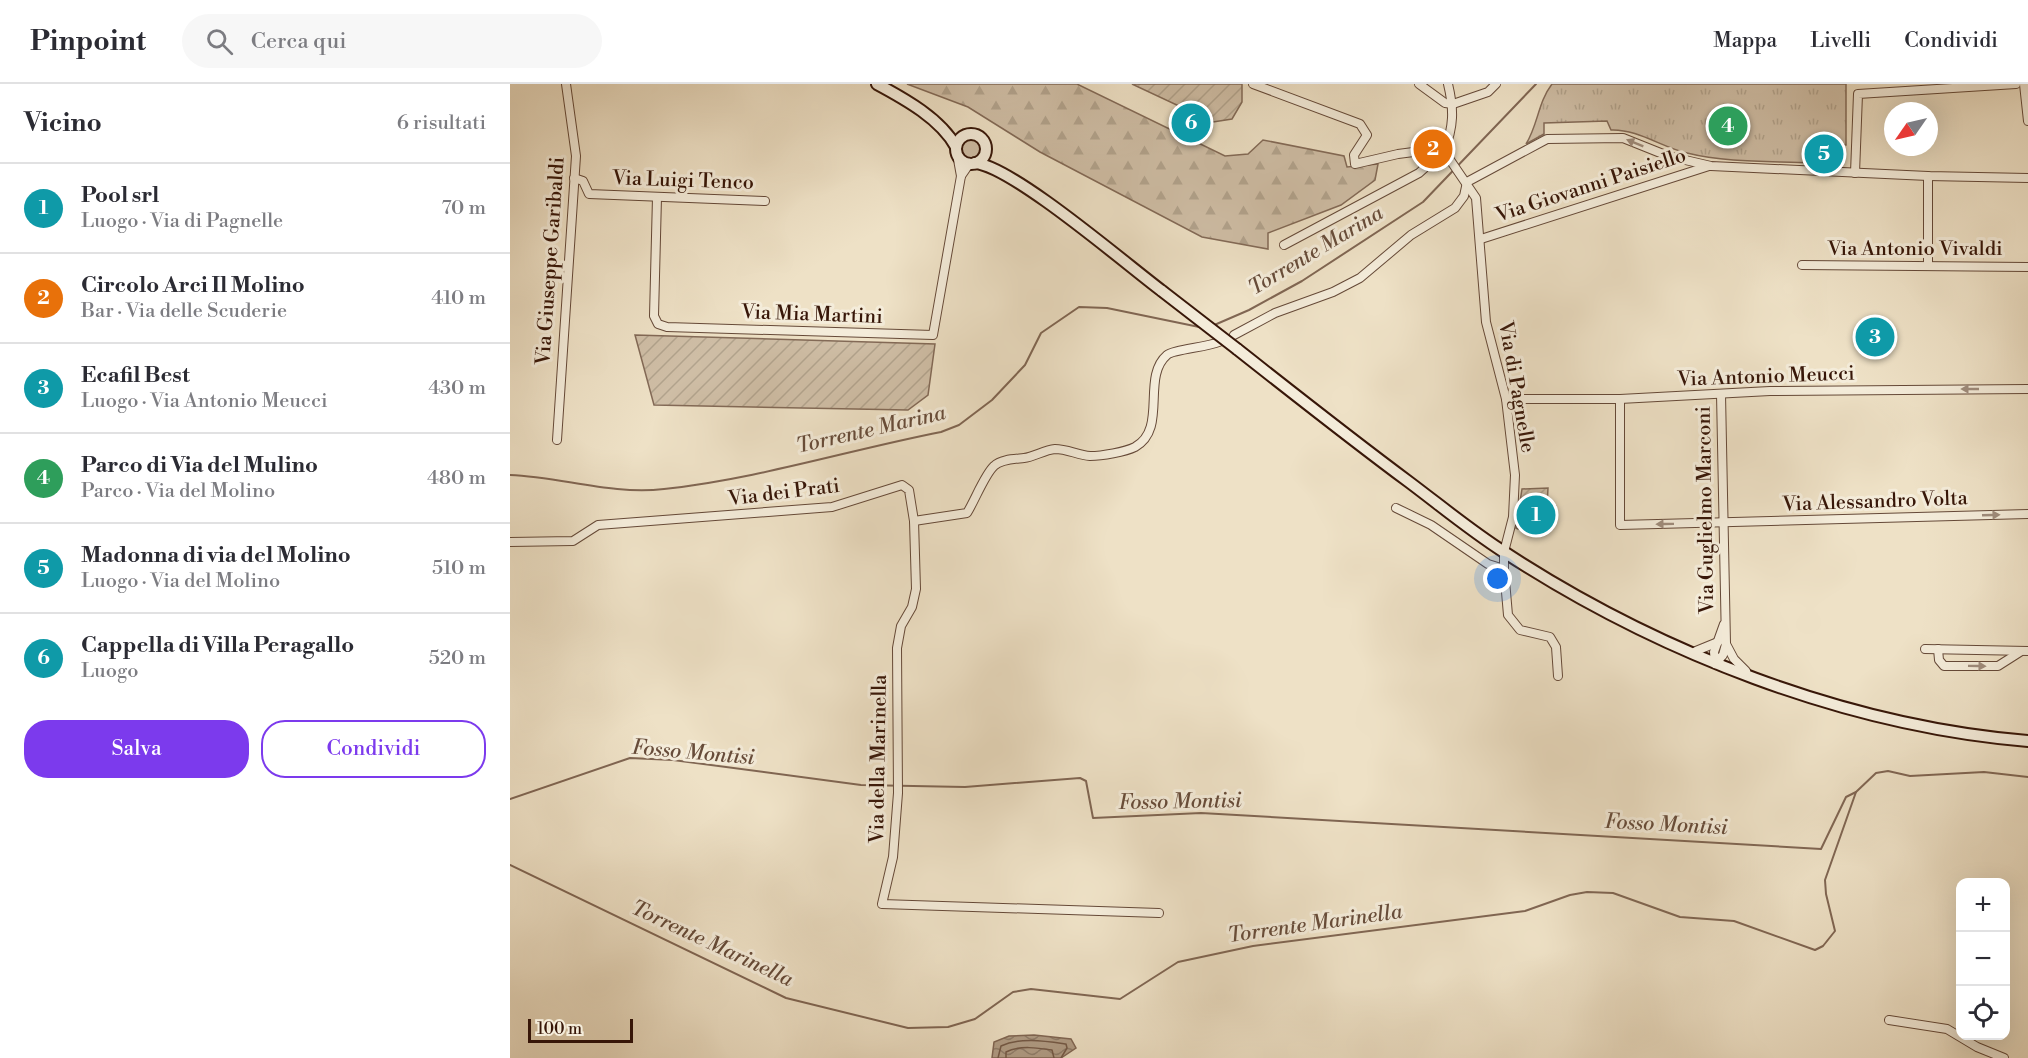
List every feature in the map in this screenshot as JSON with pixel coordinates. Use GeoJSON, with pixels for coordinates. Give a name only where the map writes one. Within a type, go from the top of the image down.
{"type":"FeatureCollection","features":[{"type":"Feature","properties":{"kind":"main road"},"geometry":{"type":"LineString","coordinates":[[878,84],[901,97],[946,132],[962,160],[997,168],[1022,184],[1238,349],[1335,427],[1504,552],[1565,590],[1683,652],[1746,671],[1773,684]]}},
{"type":"Feature","properties":{"kind":"main road"},"geometry":{"type":"LineString","coordinates":[[946,132],[978,136],[984,142],[985,150],[997,168]]}},
{"type":"Feature","properties":{"kind":"main road"},"geometry":{"type":"LineString","coordinates":[[957,151],[959,140],[966,135]]}},
{"type":"Feature","properties":{"kind":"main road"},"geometry":{"type":"LineString","coordinates":[[972,163],[982,158],[985,150]]}},
{"type":"Feature","properties":{"kind":"main road"},"geometry":{"type":"LineString","coordinates":[[1659,638],[1773,684],[1880,715],[2028,741]]}},
{"type":"Feature","properties":{"kind":"street","name":"Via Giuseppe Garibaldi"},"geometry":{"type":"LineString","coordinates":[[557,440],[576,156],[566,84]]}},
{"type":"Feature","properties":{"kind":"street"},"geometry":{"type":"LineString","coordinates":[[1252,84],[1360,124],[1367,135],[1354,155],[1355,164],[1398,154],[1421,152],[1443,154]]}},
{"type":"Feature","properties":{"kind":"street"},"geometry":{"type":"LineString","coordinates":[[1419,84],[1445,103],[1453,104],[1488,92],[1496,84]]}},
{"type":"Feature","properties":{"kind":"street"},"geometry":{"type":"LineString","coordinates":[[1284,245],[1419,173],[1443,154],[1453,130],[1453,104],[1448,84]]}},
{"type":"Feature","properties":{"kind":"street"},"geometry":{"type":"LineString","coordinates":[[1855,173],[1858,94],[2016,84]]}},
{"type":"Feature","properties":{"kind":"street"},"geometry":{"type":"LineString","coordinates":[[2024,84],[2028,121]]}},
{"type":"Feature","properties":{"kind":"street"},"geometry":{"type":"LineString","coordinates":[[1234,335],[1275,313],[1333,292],[1360,278],[1411,235],[1455,208],[1464,196],[1466,180],[1547,139],[1623,138],[1668,156],[1711,166],[2028,178]]}},
{"type":"Feature","properties":{"kind":"street","name":"Via Mia Martini"},"geometry":{"type":"LineString","coordinates":[[657,197],[654,316],[658,324],[667,327],[933,335],[962,176],[957,151]]}},
{"type":"Feature","properties":{"kind":"street","name":"Via di Pagnelle"},"geometry":{"type":"LineString","coordinates":[[1443,154],[1466,180],[1476,198],[1486,322],[1506,399],[1516,487],[1513,517],[1504,552],[1508,615],[1520,630],[1550,637],[1556,647],[1558,676]]}},
{"type":"Feature","properties":{"kind":"street","name":"Via Mia Martini"},"geometry":{"type":"LineString","coordinates":[[962,176],[972,163]]}},
{"type":"Feature","properties":{"kind":"street","name":"Via Giovanni Paisiello"},"geometry":{"type":"LineString","coordinates":[[1481,239],[1711,166]]}},
{"type":"Feature","properties":{"kind":"street"},"geometry":{"type":"LineString","coordinates":[[1928,176],[1928,266]]}},
{"type":"Feature","properties":{"kind":"street","name":"Via Luigi Tenco"},"geometry":{"type":"LineString","coordinates":[[574,178],[583,181],[589,194],[765,201]]}},
{"type":"Feature","properties":{"kind":"street","name":"Via Antonio Vivaldi"},"geometry":{"type":"LineString","coordinates":[[1802,265],[2028,267]]}},
{"type":"Feature","properties":{"kind":"street"},"geometry":{"type":"LineString","coordinates":[[914,521],[967,513],[982,488],[988,472],[996,464],[1030,457],[1053,449],[1090,456],[1134,447],[1143,441],[1151,427],[1157,371],[1163,360],[1173,351],[1204,348],[1219,342]]}},
{"type":"Feature","properties":{"kind":"street","name":"Via Antonio Meucci"},"geometry":{"type":"LineString","coordinates":[[1506,399],[1620,399],[1770,391],[2028,389]]}},
{"type":"Feature","properties":{"kind":"street","name":"Via Guglielmo Marconi"},"geometry":{"type":"LineString","coordinates":[[1716,661],[1722,643],[1724,624],[1721,394]]}},
{"type":"Feature","properties":{"kind":"street","name":"Via Alessandro Volta"},"geometry":{"type":"LineString","coordinates":[[1620,399],[1620,525],[2028,514]]}},
{"type":"Feature","properties":{"kind":"street","name":"Via dei Prati"},"geometry":{"type":"LineString","coordinates":[[510,542],[573,541],[598,525],[832,507],[902,485],[909,490],[914,521]]}},
{"type":"Feature","properties":{"kind":"street"},"geometry":{"type":"LineString","coordinates":[[1396,508],[1431,525],[1488,564],[1504,569]]}},
{"type":"Feature","properties":{"kind":"street","name":"Via della Marinella"},"geometry":{"type":"LineString","coordinates":[[914,521],[916,589],[912,607],[901,626],[897,648],[898,794],[893,857],[882,904],[1159,913]]}},
{"type":"Feature","properties":{"kind":"street"},"geometry":{"type":"LineString","coordinates":[[1722,643],[1737,664],[1746,671]]}},
{"type":"Feature","properties":{"kind":"street","name":"Via Guglielmo Marconi"},"geometry":{"type":"LineString","coordinates":[[1696,651],[1722,643]]}},
{"type":"Feature","properties":{"kind":"street"},"geometry":{"type":"LineString","coordinates":[[1924,649],[2026,650]]}},
{"type":"Feature","properties":{"kind":"street"},"geometry":{"type":"LineString","coordinates":[[1938,649],[1939,660],[1944,666],[1998,666],[2026,650]]}},
{"type":"Feature","properties":{"kind":"street"},"geometry":{"type":"LineString","coordinates":[[2001,650],[2005,654],[2005,661]]}},
{"type":"Feature","properties":{"kind":"street"},"geometry":{"type":"LineString","coordinates":[[1889,1020],[1947,1029],[1977,1047],[2004,1058]]}},
{"type":"Feature","properties":{"kind":"green space"},"geometry":{"type":"Polygon","coordinates":[[[907,84],[1077,84],[1225,156],[1248,154],[1263,140],[1344,156],[1347,167],[1378,164],[1375,180],[1341,205],[1268,233],[1268,249],[1202,237],[1040,152],[968,107],[907,84]]]}},
{"type":"Feature","properties":{"kind":"green space"},"geometry":{"type":"Polygon","coordinates":[[[1132,84],[1242,84],[1242,102],[1232,119],[1213,122],[1132,84]]]}},
{"type":"Feature","properties":{"kind":"green space"},"geometry":{"type":"Polygon","coordinates":[[[1552,84],[1846,84],[1846,145],[1813,143],[1812,163],[1718,158],[1677,150],[1631,132],[1611,130],[1607,121],[1544,123],[1544,134],[1526,144],[1547,91],[1552,84]]]}},
{"type":"Feature","properties":{"kind":"green space"},"geometry":{"type":"Polygon","coordinates":[[[971,137],[979,140],[982,148],[979,156],[971,159],[963,156],[960,148],[963,140],[971,137]]]}},
{"type":"Feature","properties":{"kind":"green space"},"geometry":{"type":"Polygon","coordinates":[[[635,335],[935,344],[928,395],[908,410],[654,405],[635,335]]]}},
{"type":"Feature","properties":{"kind":"green space"},"geometry":{"type":"Polygon","coordinates":[[[1548,488],[1547,506],[1556,506],[1556,513],[1526,508],[1520,513],[1523,522],[1518,529],[1516,528],[1522,489],[1548,488]]]}},
{"type":"Feature","properties":{"kind":"water"},"geometry":{"type":"Polygon","coordinates":[[[1034,1035],[1071,1039],[1076,1048],[1061,1058],[992,1058],[994,1042],[1009,1036],[1034,1035]]]}},
{"type":"Feature","properties":{"kind":"waterway","name":"Torrente Marina"},"geometry":{"type":"LineString","coordinates":[[1212,326],[1249,310],[1302,281],[1423,202],[1536,84]]}},
{"type":"Feature","properties":{"kind":"waterway","name":"Torrente Marina"},"geometry":{"type":"LineString","coordinates":[[510,475],[606,488],[644,490],[699,484],[768,471],[941,432],[959,425],[992,400],[1025,365],[1041,333],[1079,307],[1107,308],[1204,328]]}},
{"type":"Feature","properties":{"kind":"waterway","name":"Fosso Montisi"},"geometry":{"type":"LineString","coordinates":[[510,799],[630,758],[673,760],[861,785],[965,787],[1080,778],[1086,781],[1093,818],[1201,813],[1821,849],[1846,797],[1856,792]]}},
{"type":"Feature","properties":{"kind":"waterway","name":"Torrente Marinella"},"geometry":{"type":"LineString","coordinates":[[510,865],[786,998],[908,1028],[948,1027],[975,1019],[1013,992],[1031,989],[1120,999],[1178,962],[1253,946],[1525,911],[1570,895],[1587,892],[1613,893],[1680,917],[1734,921],[1815,950],[1823,946],[1835,931],[1825,880],[1856,792],[1876,773],[1888,771],[1910,776],[1984,772],[2028,777]]}},
{"type":"Feature","properties":{"kind":"place","name":"Cappella di Villa Peragallo"},"geometry":{"type":"Point","coordinates":[1191,123]}},
{"type":"Feature","properties":{"kind":"place","name":"Parco di Via del Mulino"},"geometry":{"type":"Point","coordinates":[1728,126]}},
{"type":"Feature","properties":{"kind":"place","name":"Circolo Arci Il Molino"},"geometry":{"type":"Point","coordinates":[1433,149]}},
{"type":"Feature","properties":{"kind":"place","name":"Madonna di via del Molino"},"geometry":{"type":"Point","coordinates":[1824,154]}},
{"type":"Feature","properties":{"kind":"place","name":"Ecafil Best"},"geometry":{"type":"Point","coordinates":[1875,337]}},
{"type":"Feature","properties":{"kind":"place","name":"Pool srl"},"geometry":{"type":"Point","coordinates":[1536,515]}}]}
